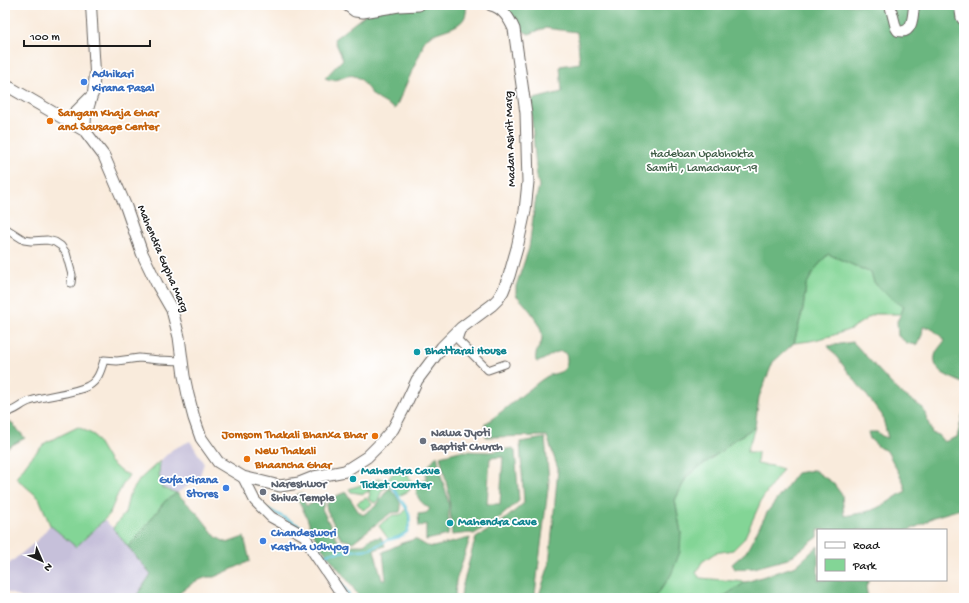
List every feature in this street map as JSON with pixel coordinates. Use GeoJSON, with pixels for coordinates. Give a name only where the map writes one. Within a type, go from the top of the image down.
{"type":"FeatureCollection","features":[{"type":"Feature","properties":{"kind":"main road"},"geometry":{"type":"LineString","coordinates":[[85,130],[86,116],[93,94],[96,72],[91,5]]}},
{"type":"Feature","properties":{"kind":"main road"},"geometry":{"type":"LineString","coordinates":[[347,5],[355,11],[363,12],[399,6],[419,5]]}},
{"type":"Feature","properties":{"kind":"main road","name":"Madan Ashrit Marg"},"geometry":{"type":"LineString","coordinates":[[244,477],[280,486],[299,483],[314,477],[345,471],[368,457],[393,429],[416,380],[442,347],[461,328],[492,305],[503,291],[517,248],[525,211],[528,182],[526,113],[514,29],[510,20],[502,11],[491,5]]}},
{"type":"Feature","properties":{"kind":"main road"},"geometry":{"type":"LineString","coordinates":[[890,5],[896,28],[898,31],[902,32],[906,31],[912,23],[914,5]]}},
{"type":"Feature","properties":{"kind":"main road","name":"Mahendra Gupha Marg"},"geometry":{"type":"LineString","coordinates":[[5,86],[85,130],[104,156],[126,207],[142,253],[172,310],[179,337],[184,376],[192,410],[201,438],[218,462],[244,477]]}},
{"type":"Feature","properties":{"kind":"main road"},"geometry":{"type":"LineString","coordinates":[[67,120],[93,94]]}},
{"type":"Feature","properties":{"kind":"main road"},"geometry":{"type":"LineString","coordinates":[[244,477],[255,501],[271,517],[304,536],[344,598]]}},
{"type":"Feature","properties":{"kind":"street"},"geometry":{"type":"LineString","coordinates":[[958,5],[960,18],[964,21]]}},
{"type":"Feature","properties":{"kind":"street"},"geometry":{"type":"LineString","coordinates":[[5,228],[24,240],[47,240],[55,242],[61,246],[66,253],[72,275],[71,283]]}},
{"type":"Feature","properties":{"kind":"street"},"geometry":{"type":"LineString","coordinates":[[461,328],[458,340],[488,370],[506,364]]}},
{"type":"Feature","properties":{"kind":"street"},"geometry":{"type":"LineString","coordinates":[[5,412],[11,412],[28,401],[74,391],[89,386],[99,376],[104,360],[117,361],[139,358],[182,361]]}},
{"type":"Feature","properties":{"kind":"shaded area"},"geometry":{"type":"Polygon","coordinates":[[[190,441],[204,463],[199,479],[177,493],[162,488],[159,474],[160,461],[173,449],[190,441]]]}},
{"type":"Feature","properties":{"kind":"shaded area"},"geometry":{"type":"Polygon","coordinates":[[[104,520],[113,528],[151,574],[135,598],[22,598],[5,591],[5,567],[38,540],[50,525],[76,547],[104,520]]]}},
{"type":"Feature","properties":{"kind":"green space"},"geometry":{"type":"Polygon","coordinates":[[[358,5],[466,5],[466,15],[461,22],[430,36],[424,41],[422,49],[395,109],[374,96],[357,77],[349,76],[335,80],[325,78],[343,59],[334,39],[365,15],[364,10],[358,5]]]}},
{"type":"Feature","properties":{"kind":"green space","name":"Hadeban Upabhokta Samiti , Lamachaur -19"},"geometry":{"type":"Polygon","coordinates":[[[501,5],[964,5],[964,384],[942,373],[935,364],[936,354],[945,340],[930,327],[923,327],[922,335],[917,345],[907,343],[898,336],[897,321],[904,306],[897,303],[880,289],[874,282],[871,273],[828,254],[816,268],[806,285],[803,309],[794,343],[773,362],[759,397],[755,427],[733,441],[687,476],[675,500],[681,533],[680,552],[671,575],[655,598],[538,598],[549,565],[558,469],[547,436],[486,437],[485,424],[543,379],[564,370],[567,364],[566,354],[563,352],[557,352],[540,361],[536,361],[536,354],[542,339],[542,333],[533,315],[516,295],[516,286],[529,248],[535,203],[539,186],[530,100],[562,92],[560,66],[580,63],[577,32],[545,28],[529,34],[524,32],[517,25],[501,5]]]}},
{"type":"Feature","properties":{"kind":"green space"},"geometry":{"type":"Polygon","coordinates":[[[828,254],[871,273],[874,282],[880,289],[892,299],[904,306],[901,314],[874,314],[851,329],[831,336],[794,343],[803,309],[806,285],[816,268],[828,254]]]}},
{"type":"Feature","properties":{"kind":"green space"},"geometry":{"type":"Polygon","coordinates":[[[853,342],[897,390],[923,408],[932,433],[938,435],[944,442],[957,437],[964,410],[964,508],[937,516],[911,529],[817,529],[817,538],[788,559],[754,568],[735,569],[732,564],[746,552],[768,511],[797,473],[814,470],[833,483],[842,495],[844,516],[877,508],[906,491],[903,481],[887,451],[880,448],[870,439],[868,432],[877,432],[888,438],[882,415],[828,346],[853,342]]]}},
{"type":"Feature","properties":{"kind":"green space"},"geometry":{"type":"Polygon","coordinates":[[[5,418],[13,424],[25,438],[5,449],[5,418]]]}},
{"type":"Feature","properties":{"kind":"green space"},"geometry":{"type":"Polygon","coordinates":[[[78,427],[94,435],[110,462],[120,471],[129,475],[116,498],[109,515],[76,547],[50,525],[39,498],[16,478],[30,459],[45,443],[78,427]]]}},
{"type":"Feature","properties":{"kind":"green space"},"geometry":{"type":"Polygon","coordinates":[[[755,427],[747,452],[758,452],[757,464],[783,469],[762,499],[744,539],[733,550],[715,553],[702,562],[696,573],[700,578],[746,582],[721,598],[655,598],[671,575],[681,533],[675,500],[687,476],[733,441],[755,427]]]}},
{"type":"Feature","properties":{"kind":"green space"},"geometry":{"type":"Polygon","coordinates":[[[545,438],[549,481],[535,594],[533,598],[461,598],[462,588],[476,538],[503,521],[524,503],[520,442],[545,438]]]}},
{"type":"Feature","properties":{"kind":"green space"},"geometry":{"type":"Polygon","coordinates":[[[513,448],[515,451],[519,501],[498,519],[474,534],[452,535],[449,494],[440,456],[460,451],[491,452],[513,448]],[[503,457],[490,458],[487,504],[500,504],[503,457]]]}},
{"type":"Feature","properties":{"kind":"green space"},"geometry":{"type":"Polygon","coordinates":[[[437,455],[449,507],[448,535],[426,540],[426,524],[419,527],[418,514],[426,513],[430,509],[420,500],[417,495],[416,488],[426,478],[427,468],[437,455]]]}},
{"type":"Feature","properties":{"kind":"green space"},"geometry":{"type":"Polygon","coordinates":[[[160,461],[159,474],[162,488],[177,493],[165,501],[128,547],[113,528],[125,513],[129,496],[140,479],[160,461]]]}},
{"type":"Feature","properties":{"kind":"green space"},"geometry":{"type":"Polygon","coordinates":[[[405,469],[412,483],[409,491],[399,496],[389,479],[391,475],[405,469]]]}},
{"type":"Feature","properties":{"kind":"green space"},"geometry":{"type":"Polygon","coordinates":[[[380,478],[387,480],[390,486],[382,490],[378,501],[374,503],[368,498],[370,495],[369,492],[373,481],[380,478]]]}},
{"type":"Feature","properties":{"kind":"green space"},"geometry":{"type":"Polygon","coordinates":[[[372,481],[368,492],[364,494],[351,492],[349,489],[372,481]]]}},
{"type":"Feature","properties":{"kind":"green space"},"geometry":{"type":"Polygon","coordinates":[[[390,488],[400,502],[400,512],[391,513],[353,542],[341,539],[327,510],[326,505],[330,500],[346,492],[358,511],[363,515],[377,505],[386,491],[390,488]]]}},
{"type":"Feature","properties":{"kind":"green space"},"geometry":{"type":"Polygon","coordinates":[[[177,493],[199,515],[216,537],[227,543],[244,537],[250,561],[214,577],[207,577],[194,582],[173,598],[135,598],[151,574],[128,547],[165,501],[177,493]]]}},
{"type":"Feature","properties":{"kind":"green space"},"geometry":{"type":"Polygon","coordinates":[[[301,493],[306,506],[326,498],[322,509],[338,541],[345,545],[363,545],[370,539],[381,537],[385,546],[374,550],[382,580],[386,580],[383,552],[415,539],[427,546],[433,547],[470,538],[456,581],[455,598],[360,598],[321,547],[311,529],[296,495],[301,493]]]}},
{"type":"Feature","properties":{"kind":"green space"},"geometry":{"type":"Polygon","coordinates":[[[366,498],[372,504],[363,510],[357,503],[366,498]]]}},
{"type":"Feature","properties":{"kind":"green space"},"geometry":{"type":"Polygon","coordinates":[[[406,508],[409,520],[407,531],[389,540],[379,526],[393,515],[400,515],[403,513],[406,508]]]}},
{"type":"Feature","properties":{"kind":"green space"},"geometry":{"type":"Polygon","coordinates":[[[817,547],[817,581],[869,581],[866,587],[868,598],[721,598],[746,582],[796,566],[817,547]]]}},
{"type":"Feature","properties":{"kind":"waterway"},"geometry":{"type":"LineString","coordinates":[[388,540],[399,537],[407,532],[410,520],[406,507],[389,480]]}},
{"type":"Feature","properties":{"kind":"waterway"},"geometry":{"type":"LineString","coordinates":[[268,509],[300,526],[307,532]]}},
{"type":"Feature","properties":{"kind":"waterway"},"geometry":{"type":"LineString","coordinates":[[310,536],[351,598]]}},
{"type":"Feature","properties":{"kind":"waterway"},"geometry":{"type":"LineString","coordinates":[[323,555],[329,553],[370,549],[386,541]]}},
{"type":"Feature","properties":{"kind":"place","name":"Adhikari Kirana Pasal"},"geometry":{"type":"Point","coordinates":[84,82]}},
{"type":"Feature","properties":{"kind":"place","name":"Sangam Khaja Ghar and Sausage Center"},"geometry":{"type":"Point","coordinates":[50,121]}},
{"type":"Feature","properties":{"kind":"place","name":"Bhattarai House"},"geometry":{"type":"Point","coordinates":[417,352]}},
{"type":"Feature","properties":{"kind":"place","name":"Jomsom Thakali Bhanxa Bhar"},"geometry":{"type":"Point","coordinates":[375,436]}},
{"type":"Feature","properties":{"kind":"place","name":"Nawa Jyoti Baptist Church"},"geometry":{"type":"Point","coordinates":[423,441]}},
{"type":"Feature","properties":{"kind":"place","name":"New Thakali Bhaancha Ghar"},"geometry":{"type":"Point","coordinates":[247,459]}},
{"type":"Feature","properties":{"kind":"place","name":"Mahendra Cave Ticket Counter"},"geometry":{"type":"Point","coordinates":[353,479]}},
{"type":"Feature","properties":{"kind":"place","name":"Gufa Kirana Stores"},"geometry":{"type":"Point","coordinates":[226,488]}},
{"type":"Feature","properties":{"kind":"place","name":"Nareshwor Shiva Temple"},"geometry":{"type":"Point","coordinates":[263,492]}},
{"type":"Feature","properties":{"kind":"place","name":"Mahendra Cave"},"geometry":{"type":"Point","coordinates":[450,523]}},
{"type":"Feature","properties":{"kind":"place","name":"Chandeswori Kastha Udhyog"},"geometry":{"type":"Point","coordinates":[263,541]}}]}
